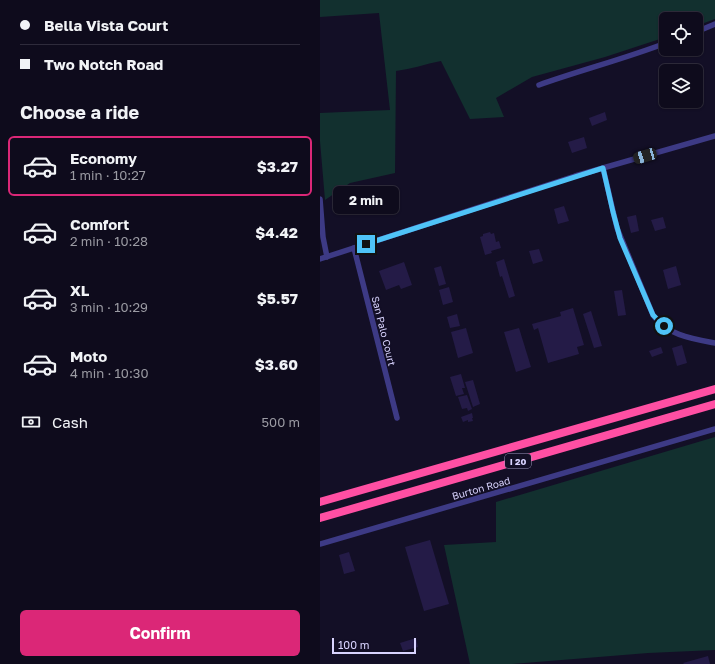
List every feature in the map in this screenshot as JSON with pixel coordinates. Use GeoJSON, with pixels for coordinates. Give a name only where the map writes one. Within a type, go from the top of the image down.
{"type":"FeatureCollection","features":[{"type":"Feature","properties":{"kind":"highway","name":"I 20"},"geometry":{"type":"LineString","coordinates":[[320,502],[715,389]]}},
{"type":"Feature","properties":{"kind":"highway","name":"I 20"},"geometry":{"type":"LineString","coordinates":[[320,518],[715,404]]}},
{"type":"Feature","properties":{"kind":"street"},"geometry":{"type":"LineString","coordinates":[[703,29],[715,24]]}},
{"type":"Feature","properties":{"kind":"street"},"geometry":{"type":"LineString","coordinates":[[538,85],[580,70],[636,54],[659,46]]}},
{"type":"Feature","properties":{"kind":"street"},"geometry":{"type":"LineString","coordinates":[[320,259],[500,200],[603,168],[715,136]]}},
{"type":"Feature","properties":{"kind":"street"},"geometry":{"type":"LineString","coordinates":[[603,168],[617,228],[653,315],[660,323],[673,332],[690,338],[715,343]]}},
{"type":"Feature","properties":{"kind":"street"},"geometry":{"type":"LineString","coordinates":[[320,199],[323,237],[327,256]]}},
{"type":"Feature","properties":{"kind":"street","name":"San Palo Court"},"geometry":{"type":"LineString","coordinates":[[354,248],[397,418]]}},
{"type":"Feature","properties":{"kind":"street","name":"Burton Road"},"geometry":{"type":"LineString","coordinates":[[320,544],[715,429]]}},
{"type":"Feature","properties":{"kind":"green space"},"geometry":{"type":"Polygon","coordinates":[[[320,0],[715,0],[715,19],[703,23],[703,12],[659,12],[659,39],[605,57],[532,77],[496,98],[504,117],[470,119],[441,61],[396,71],[395,173],[350,183],[325,200],[320,141],[320,113],[390,110],[379,13],[320,17],[320,0]]]}},
{"type":"Feature","properties":{"kind":"green space"},"geometry":{"type":"Polygon","coordinates":[[[715,437],[715,650],[648,653],[512,664],[470,664],[444,545],[496,542],[496,502],[715,437]]]}},
{"type":"Feature","properties":{"kind":"building"},"geometry":{"type":"Polygon","coordinates":[[[605,112],[607,120],[592,126],[589,118],[605,112]]]}},
{"type":"Feature","properties":{"kind":"building"},"geometry":{"type":"Polygon","coordinates":[[[584,137],[587,148],[572,153],[568,142],[584,137]]]}},
{"type":"Feature","properties":{"kind":"building"},"geometry":{"type":"Polygon","coordinates":[[[564,206],[569,221],[558,224],[554,209],[564,206]]]}},
{"type":"Feature","properties":{"kind":"building"},"geometry":{"type":"Polygon","coordinates":[[[636,215],[639,231],[631,233],[627,217],[636,215]]]}},
{"type":"Feature","properties":{"kind":"building"},"geometry":{"type":"Polygon","coordinates":[[[663,217],[666,228],[655,231],[651,220],[663,217]]]}},
{"type":"Feature","properties":{"kind":"building"},"geometry":{"type":"Polygon","coordinates":[[[490,232],[491,234],[494,233],[496,242],[499,241],[501,248],[491,251],[492,253],[485,255],[480,237],[483,236],[483,234],[490,232]]]}},
{"type":"Feature","properties":{"kind":"building"},"geometry":{"type":"Polygon","coordinates":[[[539,249],[543,261],[533,264],[529,251],[539,249]]]}},
{"type":"Feature","properties":{"kind":"building"},"geometry":{"type":"Polygon","coordinates":[[[504,259],[515,296],[509,298],[502,276],[500,277],[496,262],[504,259]]]}},
{"type":"Feature","properties":{"kind":"building"},"geometry":{"type":"Polygon","coordinates":[[[404,262],[412,285],[401,289],[399,285],[386,290],[379,271],[404,262]]]}},
{"type":"Feature","properties":{"kind":"building"},"geometry":{"type":"Polygon","coordinates":[[[441,266],[446,284],[439,286],[434,268],[441,266]]]}},
{"type":"Feature","properties":{"kind":"building"},"geometry":{"type":"Polygon","coordinates":[[[676,266],[681,285],[668,289],[663,270],[676,266]]]}},
{"type":"Feature","properties":{"kind":"building"},"geometry":{"type":"Polygon","coordinates":[[[449,287],[453,302],[443,305],[439,290],[449,287]]]}},
{"type":"Feature","properties":{"kind":"building"},"geometry":{"type":"Polygon","coordinates":[[[622,290],[626,315],[618,316],[614,291],[622,290]]]}},
{"type":"Feature","properties":{"kind":"building"},"geometry":{"type":"Polygon","coordinates":[[[573,308],[584,345],[577,347],[579,354],[548,363],[538,328],[534,330],[532,324],[561,316],[560,312],[573,308]]]}},
{"type":"Feature","properties":{"kind":"building"},"geometry":{"type":"Polygon","coordinates":[[[591,311],[602,346],[594,348],[583,314],[591,311]]]}},
{"type":"Feature","properties":{"kind":"building"},"geometry":{"type":"Polygon","coordinates":[[[457,314],[460,326],[450,328],[447,317],[457,314]]]}},
{"type":"Feature","properties":{"kind":"building"},"geometry":{"type":"Polygon","coordinates":[[[466,328],[473,353],[458,358],[451,332],[466,328]]]}},
{"type":"Feature","properties":{"kind":"building"},"geometry":{"type":"Polygon","coordinates":[[[519,328],[531,367],[516,372],[504,332],[519,328]]]}},
{"type":"Feature","properties":{"kind":"building"},"geometry":{"type":"Polygon","coordinates":[[[682,345],[687,363],[677,366],[672,348],[682,345]]]}},
{"type":"Feature","properties":{"kind":"building"},"geometry":{"type":"Polygon","coordinates":[[[661,347],[663,353],[652,357],[649,351],[661,347]]]}},
{"type":"Feature","properties":{"kind":"building"},"geometry":{"type":"Polygon","coordinates":[[[461,374],[465,388],[462,388],[464,394],[456,396],[450,377],[461,374]]]}},
{"type":"Feature","properties":{"kind":"building"},"geometry":{"type":"Polygon","coordinates":[[[473,380],[480,404],[473,407],[465,382],[473,380]]]}},
{"type":"Feature","properties":{"kind":"building"},"geometry":{"type":"Polygon","coordinates":[[[467,395],[472,409],[468,411],[467,408],[462,409],[458,397],[467,395]]]}},
{"type":"Feature","properties":{"kind":"building"},"geometry":{"type":"Polygon","coordinates":[[[472,413],[473,421],[468,422],[468,420],[463,422],[461,417],[472,413]]]}},
{"type":"Feature","properties":{"kind":"building"},"geometry":{"type":"Polygon","coordinates":[[[430,540],[449,604],[424,611],[405,547],[430,540]]]}},
{"type":"Feature","properties":{"kind":"building"},"geometry":{"type":"Polygon","coordinates":[[[349,552],[355,571],[344,574],[339,555],[349,552]]]}},
{"type":"Feature","properties":{"kind":"building"},"geometry":{"type":"Polygon","coordinates":[[[416,638],[418,647],[403,651],[400,643],[416,638]]]}},
{"type":"Feature","properties":{"kind":"building"},"geometry":{"type":"Polygon","coordinates":[[[708,656],[710,664],[683,663],[708,656]]]}},
{"type":"Feature","properties":{"kind":"route"},"geometry":{"type":"LineString","coordinates":[[366,244],[603,168],[620,238],[653,315],[664,326]]}}]}
